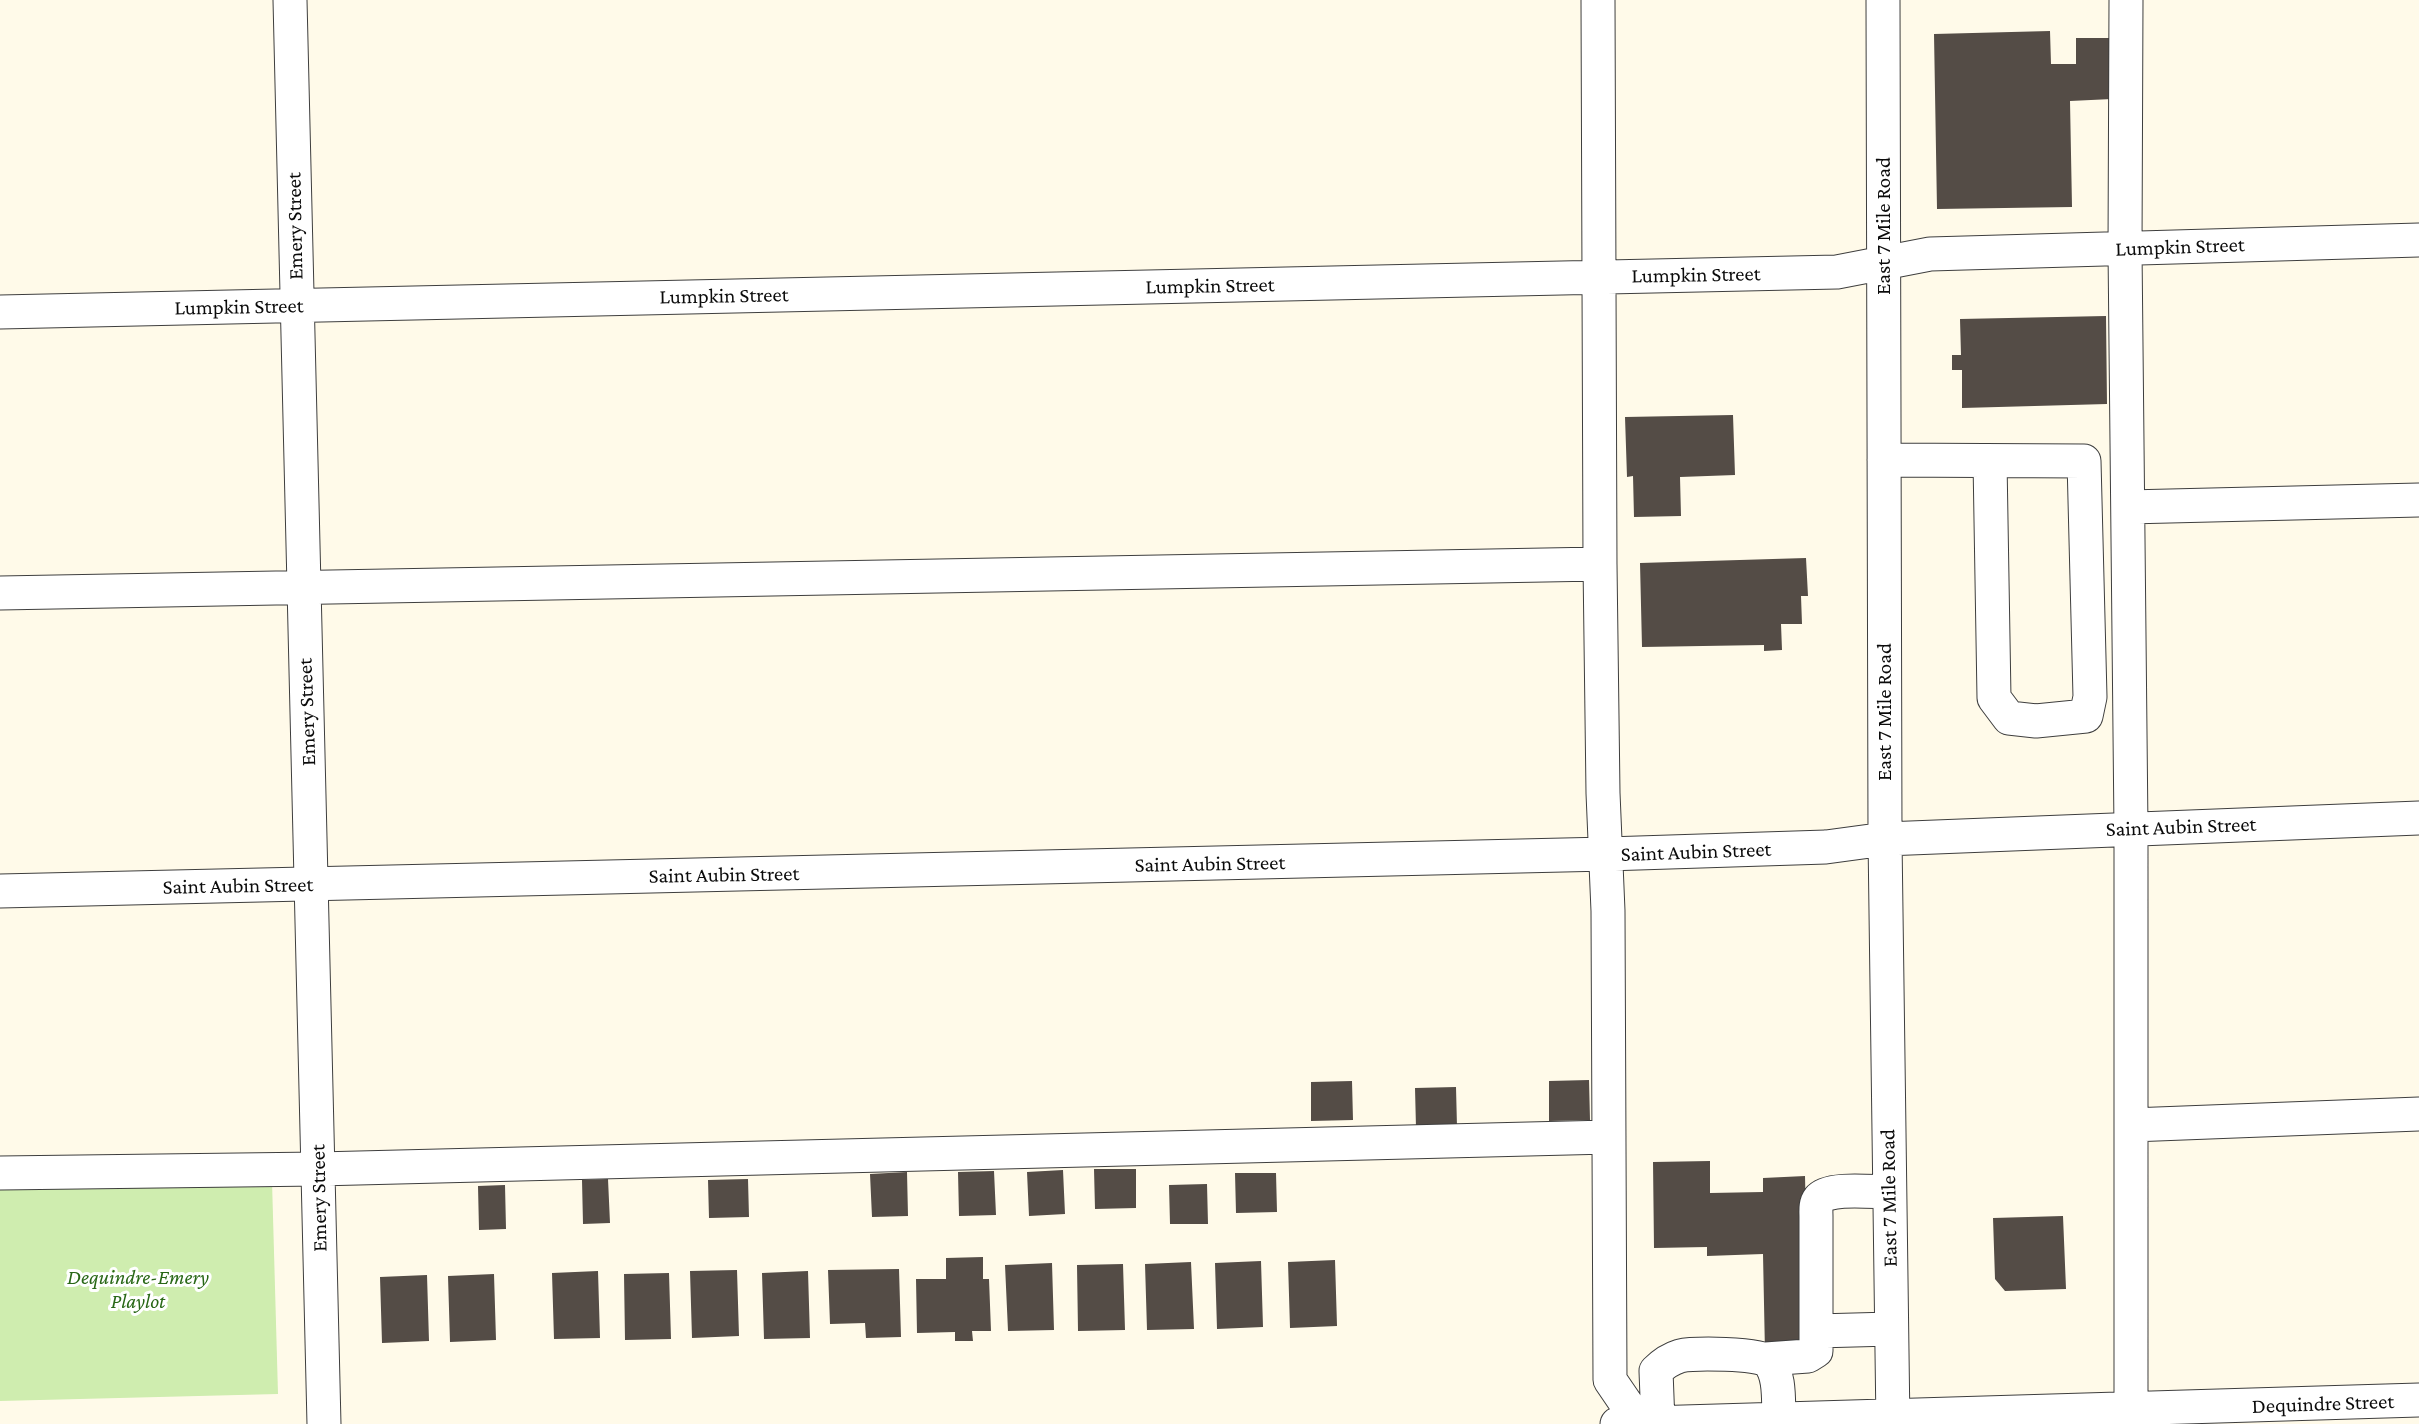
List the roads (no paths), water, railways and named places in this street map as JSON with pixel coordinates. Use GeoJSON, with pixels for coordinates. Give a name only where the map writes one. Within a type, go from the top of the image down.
{"type":"FeatureCollection","features":[{"type":"Feature","properties":{"kind":"street","name":"Emery Street"},"geometry":{"type":"LineString","coordinates":[[290,0],[324,1424]]}},
{"type":"Feature","properties":{"kind":"street"},"geometry":{"type":"LineString","coordinates":[[1598,0],[1600,564],[1607,854],[1610,1380],[1646,1423]]}},
{"type":"Feature","properties":{"kind":"street","name":"East 7 Mile Road"},"geometry":{"type":"LineString","coordinates":[[1883,0],[1885,839],[1892,1421]]}},
{"type":"Feature","properties":{"kind":"street"},"geometry":{"type":"LineString","coordinates":[[2126,0],[2125,249],[2131,830],[2131,1417]]}},
{"type":"Feature","properties":{"kind":"street","name":"Lumpkin Street"},"geometry":{"type":"LineString","coordinates":[[0,312],[1837,272],[1930,254],[2419,240]]}},
{"type":"Feature","properties":{"kind":"street"},"geometry":{"type":"LineString","coordinates":[[1884,460],[2084,461],[2090,697],[2086,716],[2036,722],[2009,718],[1994,698],[1990,461]]}},
{"type":"Feature","properties":{"kind":"street"},"geometry":{"type":"LineString","coordinates":[[2128,507],[2419,500]]}},
{"type":"Feature","properties":{"kind":"street"},"geometry":{"type":"LineString","coordinates":[[0,593],[1600,564]]}},
{"type":"Feature","properties":{"kind":"street","name":"Saint Aubin Street"},"geometry":{"type":"LineString","coordinates":[[0,891],[1607,854],[1826,847],[1885,839],[2419,818]]}},
{"type":"Feature","properties":{"kind":"street"},"geometry":{"type":"LineString","coordinates":[[2131,1125],[2419,1114]]}},
{"type":"Feature","properties":{"kind":"street"},"geometry":{"type":"LineString","coordinates":[[0,1173],[318,1169],[1609,1137]]}},
{"type":"Feature","properties":{"kind":"street"},"geometry":{"type":"LineString","coordinates":[[1646,1423],[1656,1371],[1666,1361],[1682,1356],[1753,1356],[1766,1359],[1808,1356],[1816,1351],[1817,1203],[1820,1197],[1833,1192],[1888,1192]]}},
{"type":"Feature","properties":{"kind":"street"},"geometry":{"type":"LineString","coordinates":[[1817,1330],[1891,1329]]}},
{"type":"Feature","properties":{"kind":"street"},"geometry":{"type":"LineString","coordinates":[[1766,1359],[1775,1372],[1779,1420]]}},
{"type":"Feature","properties":{"kind":"street","name":"Dequindre Street"},"geometry":{"type":"LineString","coordinates":[[1615,1424],[2131,1417],[2419,1400]]}},
{"type":"Feature","properties":{"kind":"park label","name":"Dequindre-Emery Playlot"},"geometry":{"type":"Point","coordinates":[138,1290]}}]}
